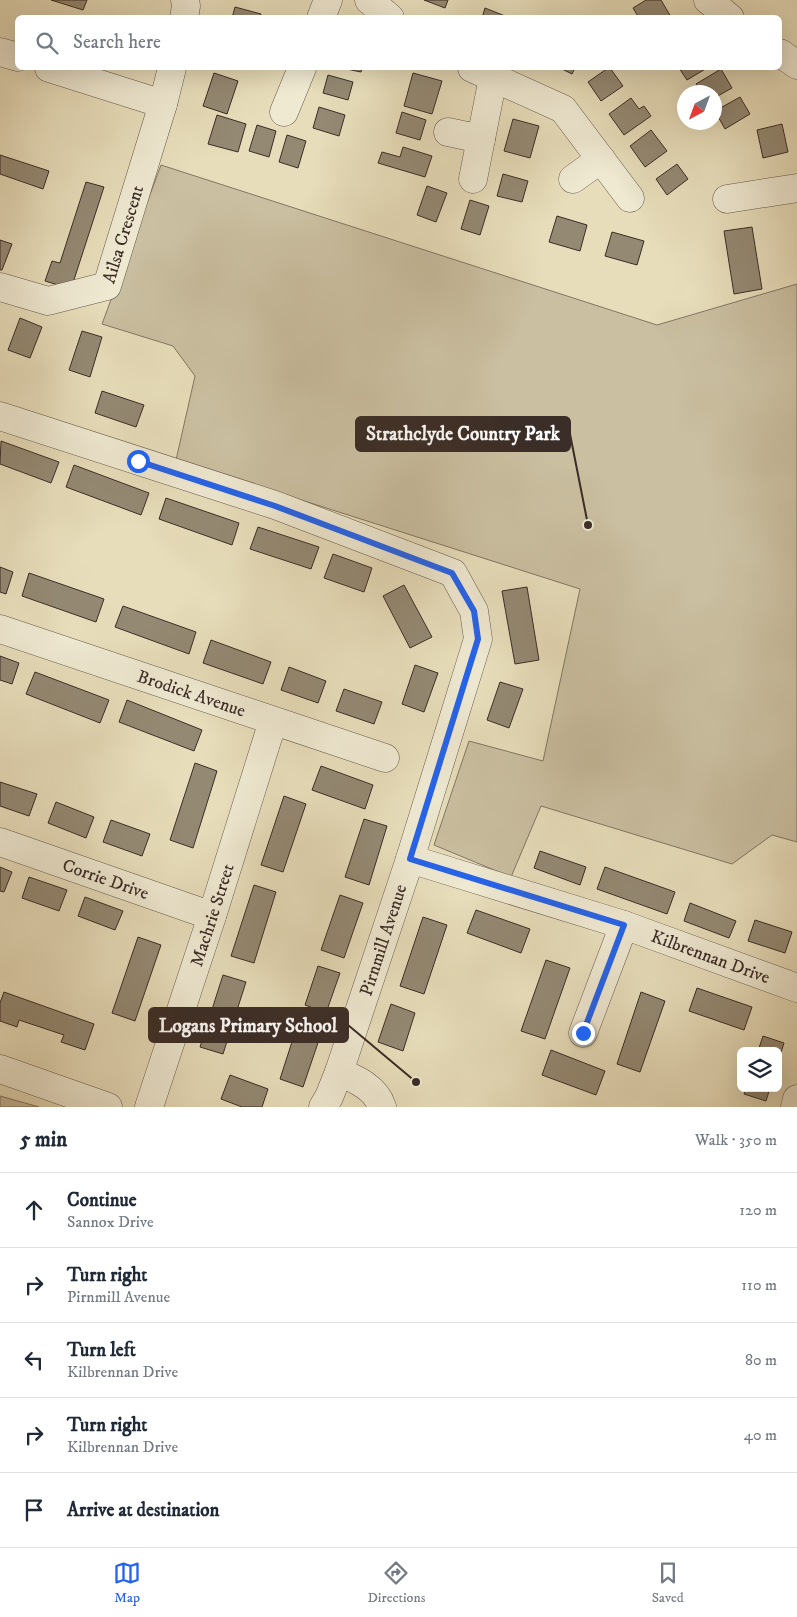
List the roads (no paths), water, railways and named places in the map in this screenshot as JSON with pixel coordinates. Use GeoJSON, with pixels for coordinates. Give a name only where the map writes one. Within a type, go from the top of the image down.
{"type":"FeatureCollection","features":[{"type":"Feature","properties":{"kind":"street"},"geometry":{"type":"LineString","coordinates":[[323,15],[328,0]]}},
{"type":"Feature","properties":{"kind":"street"},"geometry":{"type":"LineString","coordinates":[[369,0],[386,15]]}},
{"type":"Feature","properties":{"kind":"street"},"geometry":{"type":"LineString","coordinates":[[708,0],[726,15]]}},
{"type":"Feature","properties":{"kind":"street"},"geometry":{"type":"LineString","coordinates":[[0,52],[15,56]]}},
{"type":"Feature","properties":{"kind":"street"},"geometry":{"type":"LineString","coordinates":[[782,54],[797,65]]}},
{"type":"Feature","properties":{"kind":"street"},"geometry":{"type":"LineString","coordinates":[[56,70],[163,104]]}},
{"type":"Feature","properties":{"kind":"street","name":"Ailsa Crescent"},"geometry":{"type":"LineString","coordinates":[[0,287],[48,301],[107,286],[163,104],[172,70]]}},
{"type":"Feature","properties":{"kind":"street"},"geometry":{"type":"LineString","coordinates":[[284,112],[301,70]]}},
{"type":"Feature","properties":{"kind":"street"},"geometry":{"type":"LineString","coordinates":[[473,179],[481,139],[482,73],[564,109],[630,198]]}},
{"type":"Feature","properties":{"kind":"street"},"geometry":{"type":"LineString","coordinates":[[448,132],[481,139]]}},
{"type":"Feature","properties":{"kind":"street"},"geometry":{"type":"LineString","coordinates":[[573,179],[601,159]]}},
{"type":"Feature","properties":{"kind":"street"},"geometry":{"type":"LineString","coordinates":[[727,200],[797,188]]}},
{"type":"Feature","properties":{"kind":"street","name":"Pirnmill Avenue"},"geometry":{"type":"LineString","coordinates":[[0,416],[275,506],[452,573],[474,611],[478,639],[410,859],[339,1072],[323,1107]]}},
{"type":"Feature","properties":{"kind":"street","name":"Brodick Avenue"},"geometry":{"type":"LineString","coordinates":[[0,629],[385,758]]}},
{"type":"Feature","properties":{"kind":"street","name":"Machrie Street"},"geometry":{"type":"LineString","coordinates":[[149,1107],[212,916],[273,721]]}},
{"type":"Feature","properties":{"kind":"street","name":"Corrie Drive"},"geometry":{"type":"LineString","coordinates":[[0,842],[212,916]]}},
{"type":"Feature","properties":{"kind":"street","name":"Kilbrennan Drive"},"geometry":{"type":"LineString","coordinates":[[410,859],[624,925],[797,988]]}},
{"type":"Feature","properties":{"kind":"street"},"geometry":{"type":"LineString","coordinates":[[583,1033],[624,925]]}},
{"type":"Feature","properties":{"kind":"street"},"geometry":{"type":"LineString","coordinates":[[0,1070],[108,1107]]}},
{"type":"Feature","properties":{"kind":"street"},"geometry":{"type":"LineString","coordinates":[[339,1072],[365,1085],[376,1096],[382,1107]]}},
{"type":"Feature","properties":{"kind":"street"},"geometry":{"type":"LineString","coordinates":[[795,1107],[797,1099]]}},
{"type":"Feature","properties":{"kind":"place","name":"Strathclyde Country Park"},"geometry":{"type":"Point","coordinates":[588,525]}},
{"type":"Feature","properties":{"kind":"place","name":"Logans Primary School"},"geometry":{"type":"Point","coordinates":[416,1082]}}]}
